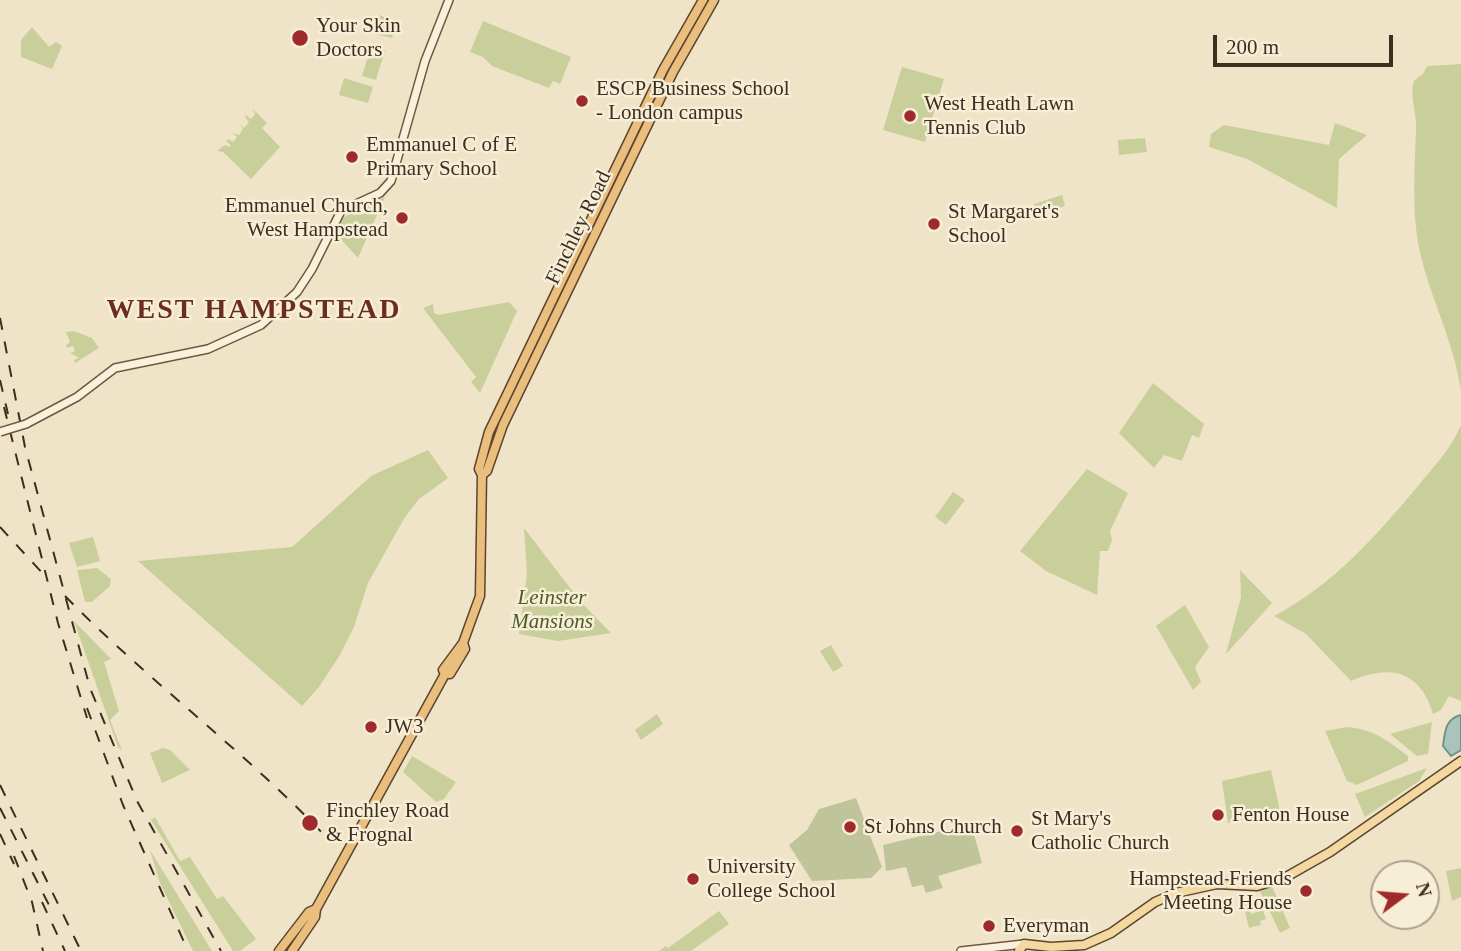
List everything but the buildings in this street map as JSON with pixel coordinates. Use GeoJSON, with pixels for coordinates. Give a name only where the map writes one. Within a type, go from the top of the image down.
{"type":"FeatureCollection","features":[{"type":"Feature","properties":{"kind":"highway","name":"Finchley Road"},"geometry":{"type":"LineString","coordinates":[[292,951],[315,917],[316,909],[445,674],[450,674],[465,649],[463,643],[475,615],[482,584],[482,475],[479,469],[489,432],[663,71],[703,0]]}},
{"type":"Feature","properties":{"kind":"highway","name":"Finchley Road"},"geometry":{"type":"LineString","coordinates":[[482,475],[487,471],[503,425],[673,72],[714,0]]}},
{"type":"Feature","properties":{"kind":"highway","name":"Finchley Road"},"geometry":{"type":"LineString","coordinates":[[279,951],[309,912],[316,909]]}},
{"type":"Feature","properties":{"kind":"main road"},"geometry":{"type":"LineString","coordinates":[[0,432],[26,424],[77,397],[115,368],[208,349],[261,325],[294,296],[312,269],[341,211],[352,203],[380,193],[391,181],[425,61],[449,0]]}},
{"type":"Feature","properties":{"kind":"main road"},"geometry":{"type":"LineString","coordinates":[[961,951],[1084,945],[1111,933],[1155,902],[1176,893],[1217,884],[1257,886],[1286,877],[1330,852],[1461,761]]}},
{"type":"Feature","properties":{"kind":"green space"},"geometry":{"type":"Polygon","coordinates":[[[380,15],[396,23],[392,38],[365,32],[380,15]]]}},
{"type":"Feature","properties":{"kind":"green space"},"geometry":{"type":"Polygon","coordinates":[[[483,21],[571,57],[560,84],[553,81],[549,88],[492,66],[483,57],[470,52],[483,21]]]}},
{"type":"Feature","properties":{"kind":"green space"},"geometry":{"type":"Polygon","coordinates":[[[32,27],[49,47],[56,42],[62,46],[52,69],[21,57],[21,40],[32,27]]]}},
{"type":"Feature","properties":{"kind":"green space"},"geometry":{"type":"Polygon","coordinates":[[[371,46],[385,50],[376,80],[362,76],[371,46]]]}},
{"type":"Feature","properties":{"kind":"green space"},"geometry":{"type":"Polygon","coordinates":[[[1461,64],[1461,391],[1453,355],[1417,237],[1414,190],[1416,122],[1412,92],[1414,81],[1423,74],[1427,66],[1461,64]]]}},
{"type":"Feature","properties":{"kind":"green space","name":"West Heath Lawn Tennis Club"},"geometry":{"type":"Polygon","coordinates":[[[902,67],[944,79],[925,142],[883,130],[902,67]]]}},
{"type":"Feature","properties":{"kind":"green space"},"geometry":{"type":"Polygon","coordinates":[[[344,78],[373,87],[368,103],[339,95],[344,78]]]}},
{"type":"Feature","properties":{"kind":"green space"},"geometry":{"type":"Polygon","coordinates":[[[252,108],[267,123],[262,128],[280,147],[251,179],[223,152],[217,151],[225,145],[231,145],[226,141],[228,139],[233,142],[237,137],[232,133],[239,135],[243,129],[240,124],[244,128],[249,122],[246,115],[251,119],[255,114],[252,108]]]}},
{"type":"Feature","properties":{"kind":"green space"},"geometry":{"type":"Polygon","coordinates":[[[1335,123],[1367,135],[1339,159],[1337,208],[1247,159],[1209,147],[1211,134],[1224,125],[1329,145],[1335,123]]]}},
{"type":"Feature","properties":{"kind":"green space"},"geometry":{"type":"Polygon","coordinates":[[[1145,138],[1147,152],[1119,155],[1118,140],[1145,138]]]}},
{"type":"Feature","properties":{"kind":"green space"},"geometry":{"type":"Polygon","coordinates":[[[1062,195],[1065,206],[1037,215],[1034,204],[1062,195]]]}},
{"type":"Feature","properties":{"kind":"green space"},"geometry":{"type":"Polygon","coordinates":[[[385,197],[358,258],[337,235],[340,219],[385,197]]]}},
{"type":"Feature","properties":{"kind":"green space"},"geometry":{"type":"Polygon","coordinates":[[[509,302],[517,311],[480,393],[471,382],[476,377],[423,308],[433,304],[434,313],[438,315],[509,302]]]}},
{"type":"Feature","properties":{"kind":"green space"},"geometry":{"type":"Polygon","coordinates":[[[74,331],[92,338],[99,348],[75,363],[74,360],[79,358],[70,353],[75,351],[73,346],[67,348],[66,345],[70,342],[66,332],[74,331]]]}},
{"type":"Feature","properties":{"kind":"green space"},"geometry":{"type":"Polygon","coordinates":[[[1153,383],[1204,424],[1199,438],[1192,435],[1182,461],[1164,455],[1154,468],[1119,433],[1153,383]]]}},
{"type":"Feature","properties":{"kind":"green space"},"geometry":{"type":"Polygon","coordinates":[[[1461,425],[1461,701],[1449,696],[1441,710],[1433,714],[1427,699],[1412,680],[1391,672],[1351,681],[1306,634],[1274,616],[1334,575],[1369,541],[1442,457],[1461,425]]]}},
{"type":"Feature","properties":{"kind":"green space"},"geometry":{"type":"Polygon","coordinates":[[[428,450],[448,478],[419,499],[405,517],[368,583],[354,627],[340,655],[319,687],[302,706],[138,561],[292,547],[371,476],[428,450]]]}},
{"type":"Feature","properties":{"kind":"green space"},"geometry":{"type":"Polygon","coordinates":[[[1087,469],[1128,493],[1110,531],[1112,540],[1108,551],[1100,551],[1097,595],[1046,571],[1020,551],[1087,469]]]}},
{"type":"Feature","properties":{"kind":"green space"},"geometry":{"type":"Polygon","coordinates":[[[953,492],[965,500],[946,525],[935,517],[953,492]]]}},
{"type":"Feature","properties":{"kind":"green space","name":"Leinster Mansions"},"geometry":{"type":"Polygon","coordinates":[[[524,528],[581,602],[611,633],[558,641],[519,634],[527,574],[524,528]]]}},
{"type":"Feature","properties":{"kind":"green space"},"geometry":{"type":"Polygon","coordinates":[[[93,537],[100,561],[77,567],[69,543],[93,537]]]}},
{"type":"Feature","properties":{"kind":"green space"},"geometry":{"type":"Polygon","coordinates":[[[97,568],[111,579],[110,586],[92,602],[85,602],[77,570],[97,568]]]}},
{"type":"Feature","properties":{"kind":"green space"},"geometry":{"type":"Polygon","coordinates":[[[1240,570],[1272,603],[1226,654],[1241,597],[1240,570]]]}},
{"type":"Feature","properties":{"kind":"green space"},"geometry":{"type":"Polygon","coordinates":[[[1185,605],[1209,647],[1195,667],[1201,682],[1193,690],[1156,626],[1185,605]]]}},
{"type":"Feature","properties":{"kind":"green space"},"geometry":{"type":"Polygon","coordinates":[[[74,621],[111,659],[104,662],[119,711],[110,720],[122,750],[118,747],[74,621]]]}},
{"type":"Feature","properties":{"kind":"green space"},"geometry":{"type":"Polygon","coordinates":[[[831,645],[843,666],[833,672],[820,651],[831,645]]]}},
{"type":"Feature","properties":{"kind":"green space"},"geometry":{"type":"Polygon","coordinates":[[[657,714],[663,724],[641,740],[635,730],[657,714]]]}},
{"type":"Feature","properties":{"kind":"green space"},"geometry":{"type":"Polygon","coordinates":[[[1432,722],[1428,754],[1417,756],[1390,734],[1432,722]]]}},
{"type":"Feature","properties":{"kind":"green space"},"geometry":{"type":"Polygon","coordinates":[[[1347,727],[1379,736],[1408,756],[1408,761],[1357,785],[1347,781],[1325,731],[1347,727]]]}},
{"type":"Feature","properties":{"kind":"green space"},"geometry":{"type":"Polygon","coordinates":[[[163,748],[170,750],[190,770],[162,783],[150,753],[163,748]]]}},
{"type":"Feature","properties":{"kind":"green space"},"geometry":{"type":"Polygon","coordinates":[[[412,756],[456,782],[444,799],[436,802],[403,772],[412,756]]]}},
{"type":"Feature","properties":{"kind":"green space"},"geometry":{"type":"Polygon","coordinates":[[[1427,768],[1419,781],[1365,817],[1355,794],[1427,768]]]}},
{"type":"Feature","properties":{"kind":"green space"},"geometry":{"type":"Polygon","coordinates":[[[1271,770],[1280,811],[1228,823],[1222,781],[1271,770]]]}},
{"type":"Feature","properties":{"kind":"green space"},"geometry":{"type":"Polygon","coordinates":[[[856,798],[882,867],[871,878],[812,881],[789,845],[807,830],[819,809],[856,798]]]}},
{"type":"Feature","properties":{"kind":"green space"},"geometry":{"type":"Polygon","coordinates":[[[155,817],[180,861],[190,857],[217,899],[223,896],[256,939],[240,951],[233,951],[151,820],[155,817]]]}},
{"type":"Feature","properties":{"kind":"green space"},"geometry":{"type":"Polygon","coordinates":[[[971,824],[982,863],[938,876],[943,888],[926,893],[923,885],[912,887],[906,867],[886,871],[883,845],[971,824]]]}},
{"type":"Feature","properties":{"kind":"green space"},"geometry":{"type":"Polygon","coordinates":[[[150,850],[212,951],[193,951],[160,883],[150,850]]]}},
{"type":"Feature","properties":{"kind":"green space"},"geometry":{"type":"Polygon","coordinates":[[[1461,868],[1461,897],[1452,901],[1446,871],[1461,868]]]}},
{"type":"Feature","properties":{"kind":"green space"},"geometry":{"type":"Polygon","coordinates":[[[1272,886],[1290,928],[1280,933],[1260,891],[1272,886]]]}},
{"type":"Feature","properties":{"kind":"green space"},"geometry":{"type":"Polygon","coordinates":[[[1258,897],[1266,919],[1260,921],[1261,925],[1249,928],[1243,903],[1247,901],[1251,914],[1259,911],[1255,898],[1258,897]]]}},
{"type":"Feature","properties":{"kind":"green space"},"geometry":{"type":"Polygon","coordinates":[[[719,911],[729,924],[691,951],[659,951],[666,946],[668,948],[719,911]]]}},
{"type":"Feature","properties":{"kind":"water"},"geometry":{"type":"Polygon","coordinates":[[[1461,715],[1461,750],[1451,756],[1443,746],[1445,731],[1452,720],[1461,715]]]}},
{"type":"Feature","properties":{"kind":"railway"},"geometry":{"type":"LineString","coordinates":[[0,318],[25,447],[90,688],[137,801],[221,951]]}},
{"type":"Feature","properties":{"kind":"railway"},"geometry":{"type":"LineString","coordinates":[[0,380],[8,414]]}},
{"type":"Feature","properties":{"kind":"railway"},"geometry":{"type":"LineString","coordinates":[[4,407],[58,623],[87,718]]}},
{"type":"Feature","properties":{"kind":"railway"},"geometry":{"type":"LineString","coordinates":[[0,527],[45,576]]}},
{"type":"Feature","properties":{"kind":"railway"},"geometry":{"type":"LineString","coordinates":[[65,596],[129,657],[263,775],[327,838]]}},
{"type":"Feature","properties":{"kind":"railway"},"geometry":{"type":"LineString","coordinates":[[87,708],[123,805],[188,951]]}},
{"type":"Feature","properties":{"kind":"railway"},"geometry":{"type":"LineString","coordinates":[[0,785],[81,951]]}},
{"type":"Feature","properties":{"kind":"railway"},"geometry":{"type":"LineString","coordinates":[[0,808],[51,909]]}},
{"type":"Feature","properties":{"kind":"railway"},"geometry":{"type":"LineString","coordinates":[[0,834],[14,864]]}},
{"type":"Feature","properties":{"kind":"railway"},"geometry":{"type":"LineString","coordinates":[[14,856],[32,902],[43,951]]}},
{"type":"Feature","properties":{"kind":"railway"},"geometry":{"type":"LineString","coordinates":[[42,902],[65,951]]}},
{"type":"Feature","properties":{"kind":"place","name":"Your Skin Doctors"},"geometry":{"type":"Point","coordinates":[300,38]}},
{"type":"Feature","properties":{"kind":"place","name":"ESCP Business School - London campus"},"geometry":{"type":"Point","coordinates":[582,101]}},
{"type":"Feature","properties":{"kind":"place","name":"West Heath Lawn Tennis Club"},"geometry":{"type":"Point","coordinates":[910,116]}},
{"type":"Feature","properties":{"kind":"place","name":"Emmanuel C of E Primary School"},"geometry":{"type":"Point","coordinates":[352,157]}},
{"type":"Feature","properties":{"kind":"place","name":"Emmanuel Church, West Hampstead"},"geometry":{"type":"Point","coordinates":[402,218]}},
{"type":"Feature","properties":{"kind":"place","name":"St Margaret's School"},"geometry":{"type":"Point","coordinates":[934,224]}},
{"type":"Feature","properties":{"kind":"place","name":"JW3"},"geometry":{"type":"Point","coordinates":[371,727]}},
{"type":"Feature","properties":{"kind":"place","name":"Fenton House"},"geometry":{"type":"Point","coordinates":[1218,815]}},
{"type":"Feature","properties":{"kind":"place","name":"Finchley Road & Frognal"},"geometry":{"type":"Point","coordinates":[310,823]}},
{"type":"Feature","properties":{"kind":"place","name":"St Johns Church"},"geometry":{"type":"Point","coordinates":[850,827]}},
{"type":"Feature","properties":{"kind":"place","name":"St Mary's Catholic Church"},"geometry":{"type":"Point","coordinates":[1017,831]}},
{"type":"Feature","properties":{"kind":"place","name":"University College School"},"geometry":{"type":"Point","coordinates":[693,879]}},
{"type":"Feature","properties":{"kind":"place","name":"Hampstead Friends Meeting House"},"geometry":{"type":"Point","coordinates":[1306,891]}},
{"type":"Feature","properties":{"kind":"place","name":"Everyman"},"geometry":{"type":"Point","coordinates":[989,926]}},
{"type":"Feature","properties":{"kind":"district","name":"WEST HAMPSTEAD"},"geometry":{"type":"Point","coordinates":[254,311]}}]}
